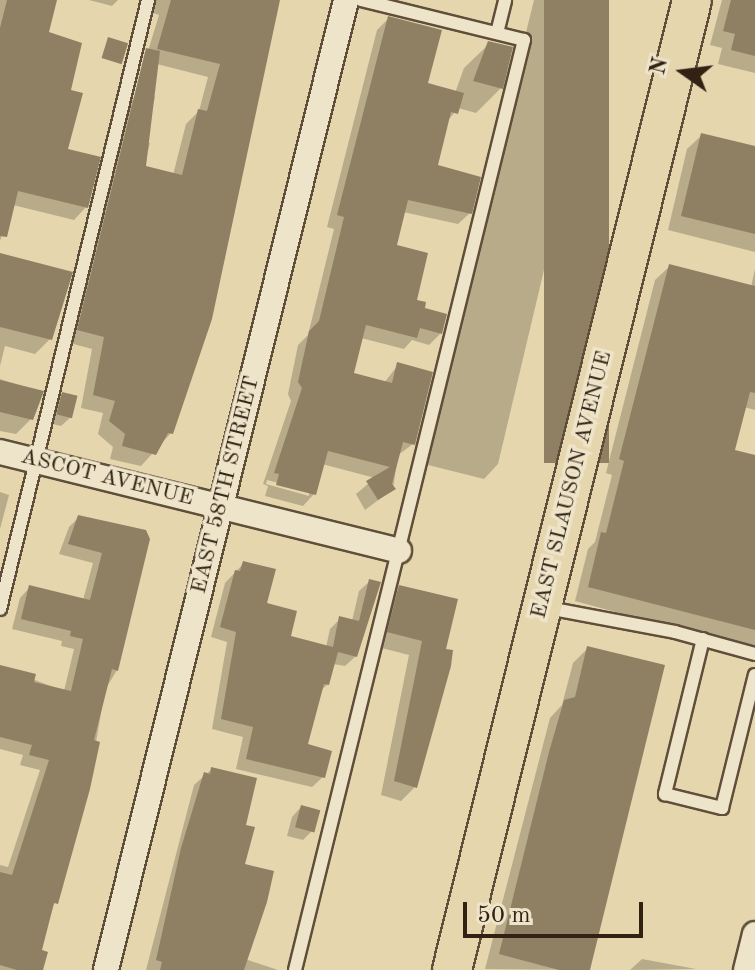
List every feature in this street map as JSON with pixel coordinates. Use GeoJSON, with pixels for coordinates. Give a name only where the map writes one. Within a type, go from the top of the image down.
{"type":"FeatureCollection","features":[{"type":"Feature","properties":{"kind":"main road","name":"EAST SLAUSON AVENUE"},"geometry":{"type":"LineString","coordinates":[[452,970],[692,0]]}},
{"type":"Feature","properties":{"kind":"street","name":"EAST 58TH STREET"},"geometry":{"type":"LineString","coordinates":[[106,970],[346,0]]}},
{"type":"Feature","properties":{"kind":"street","name":"ASCOT AVENUE"},"geometry":{"type":"LineString","coordinates":[[0,452],[399,551]]}},
{"type":"Feature","properties":{"kind":"street"},"geometry":{"type":"LineString","coordinates":[[746,970],[755,934]]}},
{"type":"Feature","properties":{"kind":"lane"},"geometry":{"type":"LineString","coordinates":[[0,609],[148,0]]}},
{"type":"Feature","properties":{"kind":"lane"},"geometry":{"type":"LineString","coordinates":[[295,970],[524,40],[361,0]]}},
{"type":"Feature","properties":{"kind":"lane"},"geometry":{"type":"LineString","coordinates":[[497,33],[505,0]]}},
{"type":"Feature","properties":{"kind":"lane"},"geometry":{"type":"LineString","coordinates":[[542,607],[703,639],[755,654]]}},
{"type":"Feature","properties":{"kind":"lane"},"geometry":{"type":"LineString","coordinates":[[703,639],[665,794],[722,808],[755,675]]}},
{"type":"Feature","properties":{"kind":"building"},"geometry":{"type":"Polygon","coordinates":[[[7,0],[57,0],[49,32],[82,43],[71,90],[83,93],[68,149],[101,157],[88,208],[18,191],[7,237],[0,236],[0,28],[7,0]]]}},
{"type":"Feature","properties":{"kind":"building"},"geometry":{"type":"Polygon","coordinates":[[[171,0],[280,0],[212,319],[173,434],[168,433],[156,455],[122,446],[125,434],[109,421],[115,401],[93,395],[104,337],[77,330],[146,48],[160,51],[146,166],[182,175],[198,109],[207,111],[220,64],[157,49],[171,0]]]}},
{"type":"Feature","properties":{"kind":"building"},"geometry":{"type":"Polygon","coordinates":[[[544,0],[609,0],[609,463],[544,463],[544,0]]]}},
{"type":"Feature","properties":{"kind":"building"},"geometry":{"type":"Polygon","coordinates":[[[731,0],[755,0],[755,56],[731,50],[735,34],[723,31],[731,0]]]}},
{"type":"Feature","properties":{"kind":"building"},"geometry":{"type":"Polygon","coordinates":[[[388,16],[442,30],[428,83],[464,93],[458,114],[451,112],[438,165],[481,177],[472,214],[408,200],[397,245],[428,253],[417,300],[426,302],[425,308],[447,314],[442,334],[420,328],[417,338],[366,325],[354,373],[392,383],[397,362],[433,372],[415,445],[403,442],[392,484],[396,489],[378,500],[366,481],[390,467],[328,451],[316,495],[276,485],[279,474],[274,473],[302,388],[298,382],[309,331],[319,321],[344,217],[337,215],[388,16]]]}},
{"type":"Feature","properties":{"kind":"building"},"geometry":{"type":"Polygon","coordinates":[[[108,37],[128,43],[122,64],[102,58],[108,37]]]}},
{"type":"Feature","properties":{"kind":"building"},"geometry":{"type":"Polygon","coordinates":[[[488,41],[513,47],[503,89],[473,81],[488,41]]]}},
{"type":"Feature","properties":{"kind":"building"},"geometry":{"type":"Polygon","coordinates":[[[701,133],[755,146],[755,234],[681,216],[701,133]]]}},
{"type":"Feature","properties":{"kind":"building"},"geometry":{"type":"Polygon","coordinates":[[[0,253],[73,272],[52,340],[0,327],[0,253]]]}},
{"type":"Feature","properties":{"kind":"building"},"geometry":{"type":"Polygon","coordinates":[[[669,264],[755,286],[755,393],[750,392],[735,450],[755,455],[755,630],[588,587],[601,532],[606,533],[624,461],[619,459],[669,264]]]}},
{"type":"Feature","properties":{"kind":"building"},"geometry":{"type":"Polygon","coordinates":[[[0,380],[44,391],[33,420],[0,412],[0,380]]]}},
{"type":"Feature","properties":{"kind":"building"},"geometry":{"type":"Polygon","coordinates":[[[62,392],[78,396],[72,418],[56,414],[62,392]]]}},
{"type":"Feature","properties":{"kind":"building"},"geometry":{"type":"Polygon","coordinates":[[[78,515],[146,530],[150,539],[118,671],[112,669],[94,740],[100,742],[90,789],[58,904],[54,903],[42,950],[48,952],[43,970],[17,970],[0,965],[0,872],[12,875],[49,760],[29,755],[32,745],[0,737],[0,665],[36,674],[34,682],[71,691],[83,639],[70,636],[71,631],[21,619],[29,585],[90,600],[102,553],[68,544],[78,515]]]}},
{"type":"Feature","properties":{"kind":"building"},"geometry":{"type":"Polygon","coordinates":[[[243,561],[276,569],[267,603],[297,611],[291,636],[333,647],[339,616],[359,621],[369,579],[381,582],[357,657],[338,652],[329,685],[324,684],[308,744],[332,751],[325,778],[246,759],[253,727],[221,719],[236,632],[220,627],[235,570],[240,571],[243,561]]]}},
{"type":"Feature","properties":{"kind":"building"},"geometry":{"type":"Polygon","coordinates":[[[399,585],[458,599],[446,649],[453,650],[451,666],[417,788],[394,781],[422,641],[387,632],[399,585]]]}},
{"type":"Feature","properties":{"kind":"building"},"geometry":{"type":"Polygon","coordinates":[[[587,646],[665,665],[590,970],[559,970],[499,954],[549,752],[564,700],[575,697],[587,646]]]}},
{"type":"Feature","properties":{"kind":"building"},"geometry":{"type":"Polygon","coordinates":[[[211,767],[257,778],[246,825],[255,827],[245,864],[274,871],[267,902],[244,970],[160,970],[162,962],[156,960],[181,848],[204,772],[210,774],[211,767]]]}},
{"type":"Feature","properties":{"kind":"building"},"geometry":{"type":"Polygon","coordinates":[[[301,805],[320,810],[314,832],[295,827],[301,805]]]}}]}
